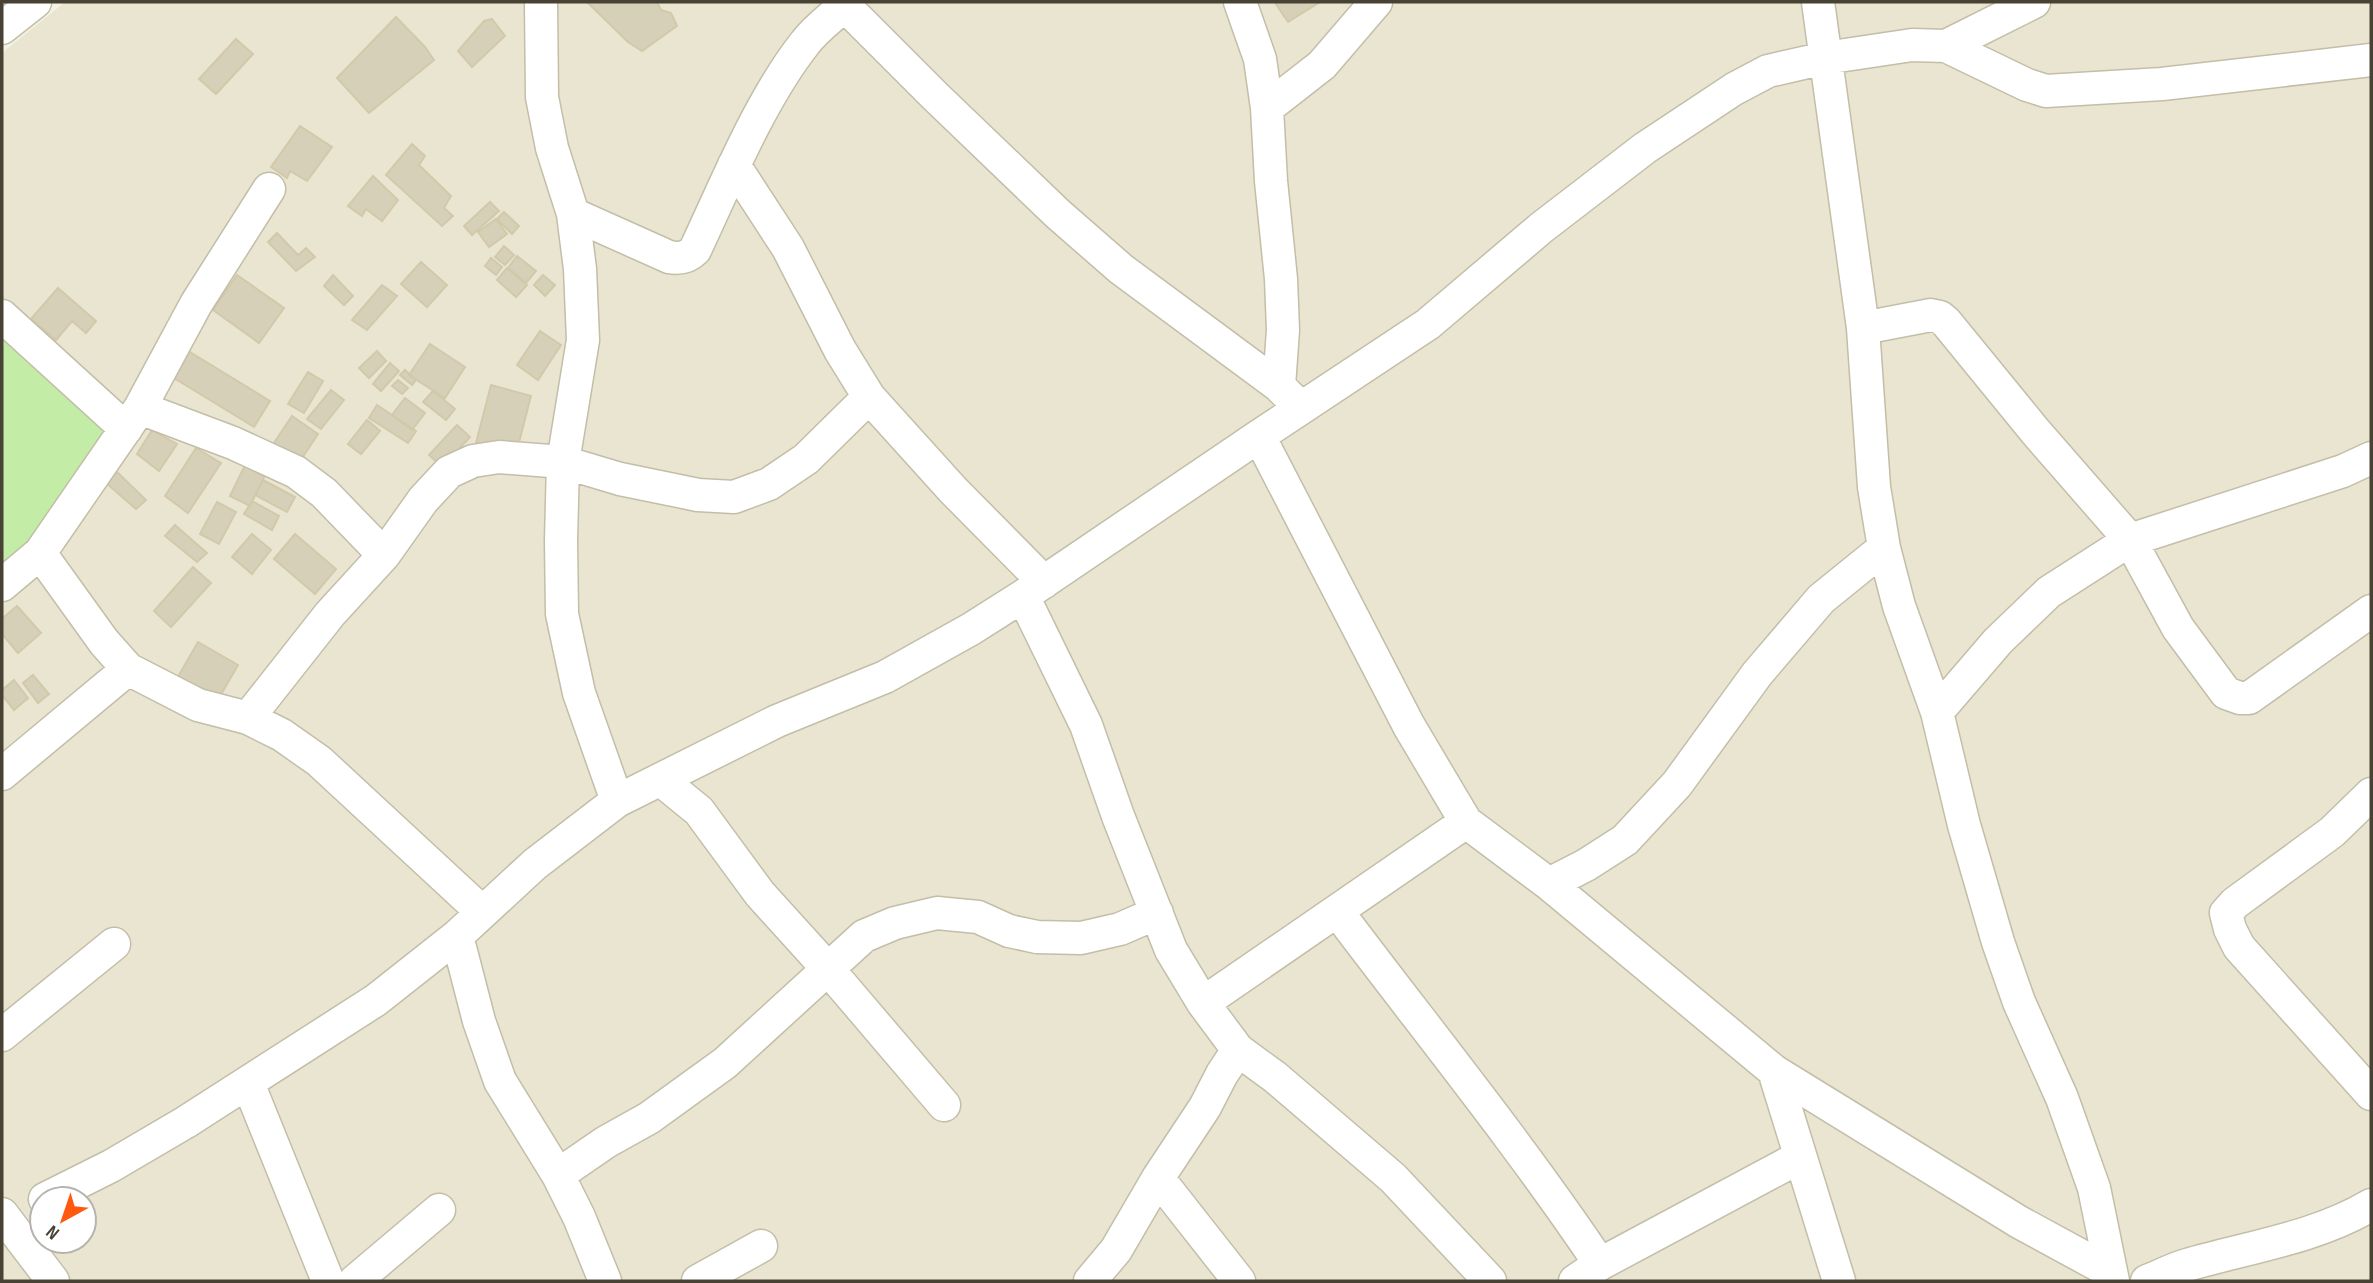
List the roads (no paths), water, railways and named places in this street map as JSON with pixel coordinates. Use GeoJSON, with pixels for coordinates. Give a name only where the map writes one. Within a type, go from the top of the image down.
{"type":"FeatureCollection","features":[{"type":"Feature","properties":{"kind":"street"},"geometry":{"type":"LineString","coordinates":[[2,28],[35,2]]}},
{"type":"Feature","properties":{"kind":"street"},"geometry":{"type":"LineString","coordinates":[[541,2],[542,97],[552,148],[573,214],[580,269],[583,341],[564,462],[562,614],[579,693],[617,801]]}},
{"type":"Feature","properties":{"kind":"street"},"geometry":{"type":"LineString","coordinates":[[1240,2],[1260,59],[1267,108],[1281,279],[1283,330],[1279,386]]}},
{"type":"Feature","properties":{"kind":"street"},"geometry":{"type":"LineString","coordinates":[[1267,108],[1322,65],[1376,2]]}},
{"type":"Feature","properties":{"kind":"street"},"geometry":{"type":"LineString","coordinates":[[1818,2],[1863,328],[1874,487],[1884,548],[1899,606],[1937,712],[1964,825],[1998,943],[2019,1002],[2062,1098],[2094,1188],[2112,1277]]}},
{"type":"Feature","properties":{"kind":"street"},"geometry":{"type":"LineString","coordinates":[[1946,46],[2034,2]]}},
{"type":"Feature","properties":{"kind":"street"},"geometry":{"type":"LineString","coordinates":[[573,214],[668,257],[688,256],[695,250],[734,165],[781,76],[807,41],[846,4],[954,114],[1058,214],[1110,260],[1279,386],[1301,408]]}},
{"type":"Feature","properties":{"kind":"street"},"geometry":{"type":"LineString","coordinates":[[74,1185],[111,1166],[248,1083],[376,1000],[457,936],[535,863],[617,801],[777,721],[885,677],[971,629],[1034,589],[1428,324],[1541,228],[1656,141],[1734,89],[1768,71],[1825,58],[1912,45],[1946,46],[2027,85],[2046,91],[2162,84],[2371,60]]}},
{"type":"Feature","properties":{"kind":"street"},"geometry":{"type":"LineString","coordinates":[[734,165],[788,248],[840,350],[869,397],[953,490],[1034,589],[1171,950],[1203,1003],[1238,1050],[1275,1077],[1393,1178],[1490,1281]]}},
{"type":"Feature","properties":{"kind":"street"},"geometry":{"type":"LineString","coordinates":[[2,585],[40,553],[133,419],[196,304],[269,189]]}},
{"type":"Feature","properties":{"kind":"street"},"geometry":{"type":"LineString","coordinates":[[1863,328],[1931,315],[1940,317],[2130,540],[2190,646],[2227,693],[2249,698],[2371,611]]}},
{"type":"Feature","properties":{"kind":"street"},"geometry":{"type":"LineString","coordinates":[[2,316],[133,419],[233,443],[296,472],[324,493],[384,555]]}},
{"type":"Feature","properties":{"kind":"street"},"geometry":{"type":"LineString","coordinates":[[248,718],[330,614],[384,555],[423,500],[449,472],[473,461],[499,457],[564,462],[620,479],[698,495],[734,497],[769,484],[806,459],[869,397]]}},
{"type":"Feature","properties":{"kind":"street"},"geometry":{"type":"LineString","coordinates":[[1259,436],[1409,726],[1466,822],[1549,884],[1773,1071],[2112,1277]]}},
{"type":"Feature","properties":{"kind":"street"},"geometry":{"type":"LineString","coordinates":[[1937,712],[1998,641],[2049,592],[2130,540],[2343,471],[2371,458]]}},
{"type":"Feature","properties":{"kind":"street"},"geometry":{"type":"LineString","coordinates":[[1549,884],[1625,840],[1677,784],[1757,674],[1821,599],[1884,548]]}},
{"type":"Feature","properties":{"kind":"street"},"geometry":{"type":"LineString","coordinates":[[40,553],[104,642],[128,669],[198,705],[248,718],[282,736],[319,761],[481,911]]}},
{"type":"Feature","properties":{"kind":"street"},"geometry":{"type":"LineString","coordinates":[[2,774],[128,669]]}},
{"type":"Feature","properties":{"kind":"street"},"geometry":{"type":"LineString","coordinates":[[661,779],[699,811],[760,894],[944,1105]]}},
{"type":"Feature","properties":{"kind":"street"},"geometry":{"type":"LineString","coordinates":[[2371,794],[2332,832],[2235,903],[2226,913],[2239,947],[2371,1094]]}},
{"type":"Feature","properties":{"kind":"street"},"geometry":{"type":"LineString","coordinates":[[1203,1003],[1466,822]]}},
{"type":"Feature","properties":{"kind":"street"},"geometry":{"type":"LineString","coordinates":[[1337,911],[1531,1163],[1588,1272],[1800,1157]]}},
{"type":"Feature","properties":{"kind":"street"},"geometry":{"type":"LineString","coordinates":[[558,1175],[606,1142],[649,1118],[725,1063],[864,936],[895,923],[937,913],[978,917],[1009,932],[1037,937],[1081,939],[1120,929],[1157,913]]}},
{"type":"Feature","properties":{"kind":"street"},"geometry":{"type":"LineString","coordinates":[[457,936],[479,1021],[500,1082],[558,1175],[579,1217],[605,1281]]}},
{"type":"Feature","properties":{"kind":"street"},"geometry":{"type":"LineString","coordinates":[[2,1035],[114,944]]}},
{"type":"Feature","properties":{"kind":"street"},"geometry":{"type":"LineString","coordinates":[[1090,1281],[1116,1250],[1238,1050]]}},
{"type":"Feature","properties":{"kind":"street"},"geometry":{"type":"LineString","coordinates":[[1773,1071],[1839,1281]]}},
{"type":"Feature","properties":{"kind":"street"},"geometry":{"type":"LineString","coordinates":[[248,1083],[328,1281]]}},
{"type":"Feature","properties":{"kind":"street"},"geometry":{"type":"LineString","coordinates":[[1158,1178],[1239,1281]]}},
{"type":"Feature","properties":{"kind":"street"},"geometry":{"type":"LineString","coordinates":[[2147,1281],[2185,1265],[2286,1241],[2371,1205]]}},
{"type":"Feature","properties":{"kind":"street"},"geometry":{"type":"LineString","coordinates":[[28,1207],[3,1218],[53,1281]]}},
{"type":"Feature","properties":{"kind":"street"},"geometry":{"type":"LineString","coordinates":[[355,1281],[439,1210]]}},
{"type":"Feature","properties":{"kind":"street"},"geometry":{"type":"LineString","coordinates":[[698,1281],[761,1247]]}}]}
